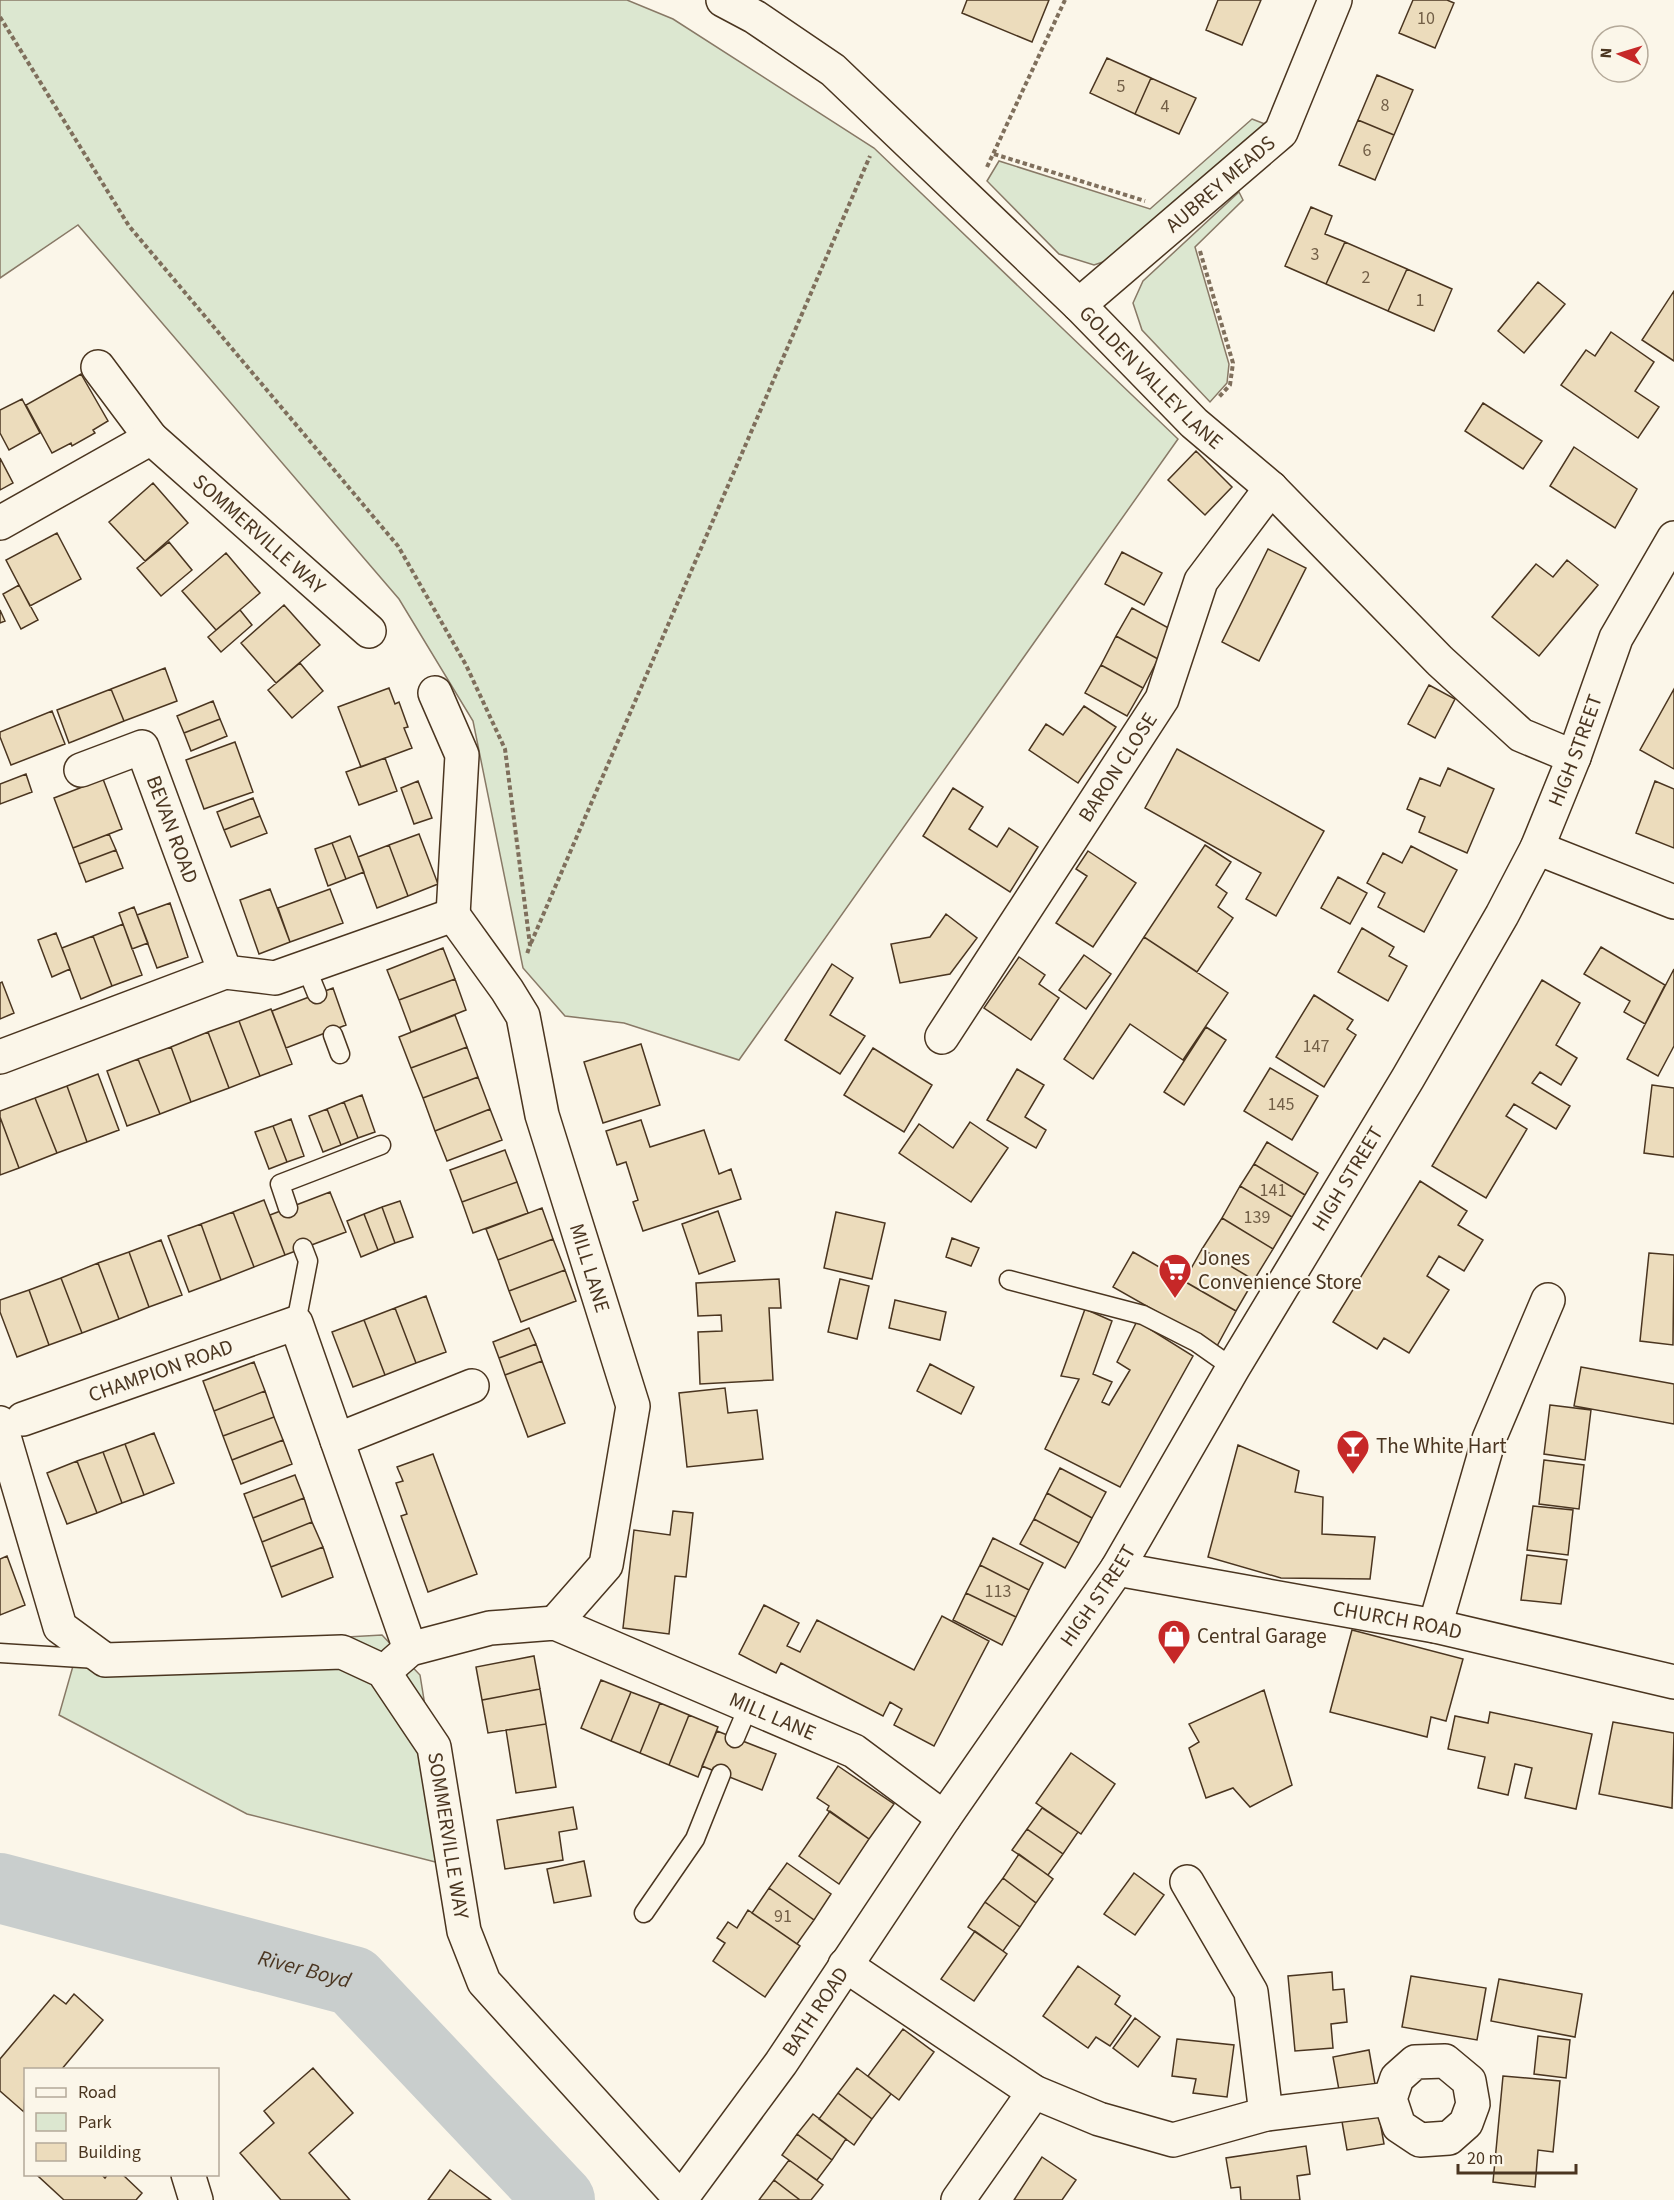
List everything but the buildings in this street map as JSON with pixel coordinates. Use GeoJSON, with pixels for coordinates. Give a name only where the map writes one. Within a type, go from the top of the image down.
{"type":"FeatureCollection","features":[{"type":"Feature","properties":{"kind":"street","name":"GOLDEN VALLEY LANE"},"geometry":{"type":"LineString","coordinates":[[723,0],[755,17],[833,70],[1079,306],[1194,423],[1271,488],[1440,662],[1521,735],[1574,757]]}},
{"type":"Feature","properties":{"kind":"street","name":"AUBREY MEADS"},"geometry":{"type":"LineString","coordinates":[[1079,306],[1281,132],[1335,0]]}},
{"type":"Feature","properties":{"kind":"street","name":"SOMMERVILLE WAY"},"geometry":{"type":"LineString","coordinates":[[98,367],[151,438],[369,631]]}},
{"type":"Feature","properties":{"kind":"street"},"geometry":{"type":"LineString","coordinates":[[0,523],[151,438]]}},
{"type":"Feature","properties":{"kind":"street","name":"BARON CLOSE"},"geometry":{"type":"LineString","coordinates":[[942,1037],[1162,699],[1202,581],[1271,488]]}},
{"type":"Feature","properties":{"kind":"street","name":"HIGH STREET"},"geometry":{"type":"LineString","coordinates":[[944,1818],[1117,1569],[1233,1368],[1408,1078],[1502,915],[1537,848],[1574,757],[1616,638],[1674,538]]}},
{"type":"Feature","properties":{"kind":"street"},"geometry":{"type":"LineString","coordinates":[[0,1057],[225,972],[311,980],[453,915],[462,755],[435,693]]}},
{"type":"Feature","properties":{"kind":"street","name":"BEVAN ROAD"},"geometry":{"type":"LineString","coordinates":[[81,770],[142,747],[225,972]]}},
{"type":"Feature","properties":{"kind":"street"},"geometry":{"type":"LineString","coordinates":[[1537,848],[1674,902]]}},
{"type":"Feature","properties":{"kind":"street","name":"MILL LANE"},"geometry":{"type":"LineString","coordinates":[[453,915],[523,1016],[542,1115],[633,1406],[606,1565],[555,1623]]}},
{"type":"Feature","properties":{"kind":"street"},"geometry":{"type":"LineString","coordinates":[[1435,1626],[1489,1438],[1548,1300]]}},
{"type":"Feature","properties":{"kind":"street"},"geometry":{"type":"LineString","coordinates":[[296,1323],[410,1649]]}},
{"type":"Feature","properties":{"kind":"street","name":"CHAMPION ROAD"},"geometry":{"type":"LineString","coordinates":[[12,1421],[296,1323]]}},
{"type":"Feature","properties":{"kind":"street"},"geometry":{"type":"LineString","coordinates":[[337,1440],[472,1386]]}},
{"type":"Feature","properties":{"kind":"street"},"geometry":{"type":"LineString","coordinates":[[12,1421],[60,1627],[105,1660],[342,1652],[383,1671]]}},
{"type":"Feature","properties":{"kind":"street","name":"CHURCH ROAD"},"geometry":{"type":"LineString","coordinates":[[1117,1569],[1435,1626],[1674,1682]]}},
{"type":"Feature","properties":{"kind":"street","name":"MILL LANE"},"geometry":{"type":"LineString","coordinates":[[383,1671],[410,1649],[490,1628],[555,1623],[854,1751],[944,1818]]}},
{"type":"Feature","properties":{"kind":"street","name":"SOMMERVILLE WAY"},"geometry":{"type":"LineString","coordinates":[[383,1671],[434,1747],[464,1931],[484,1982],[680,2200]]}},
{"type":"Feature","properties":{"kind":"street","name":"BATH ROAD"},"geometry":{"type":"LineString","coordinates":[[680,2200],[781,2063],[944,1818]]}},
{"type":"Feature","properties":{"kind":"street"},"geometry":{"type":"LineString","coordinates":[[1187,1882],[1251,1992],[1266,2114]]}},
{"type":"Feature","properties":{"kind":"street"},"geometry":{"type":"LineString","coordinates":[[845,1965],[1034,2092],[1099,2119],[1173,2140],[1266,2114],[1390,2099]]}},
{"type":"Feature","properties":{"kind":"street"},"geometry":{"type":"LineString","coordinates":[[958,2200],[1034,2092]]}},
{"type":"Feature","properties":{"kind":"street"},"geometry":{"type":"LineString","coordinates":[[188,2176],[196,2200]]}},
{"type":"Feature","properties":{"kind":"lane"},"geometry":{"type":"LineString","coordinates":[[333,1035],[340,1054]]}},
{"type":"Feature","properties":{"kind":"lane"},"geometry":{"type":"LineString","coordinates":[[288,1208],[280,1184],[381,1145]]}},
{"type":"Feature","properties":{"kind":"lane"},"geometry":{"type":"LineString","coordinates":[[296,1323],[308,1261],[303,1248]]}},
{"type":"Feature","properties":{"kind":"lane"},"geometry":{"type":"LineString","coordinates":[[1010,1280],[1143,1315],[1196,1342],[1233,1368]]}},
{"type":"Feature","properties":{"kind":"lane"},"geometry":{"type":"LineString","coordinates":[[0,1653],[105,1660]]}},
{"type":"Feature","properties":{"kind":"lane"},"geometry":{"type":"LineString","coordinates":[[735,1738],[749,1705]]}},
{"type":"Feature","properties":{"kind":"lane"},"geometry":{"type":"LineString","coordinates":[[644,1914],[695,1839],[721,1774]]}},
{"type":"Feature","properties":{"kind":"path"},"geometry":{"type":"LineString","coordinates":[[970,200],[994,154],[1065,0]]}},
{"type":"Feature","properties":{"kind":"path"},"geometry":{"type":"LineString","coordinates":[[0,17],[129,226],[398,546],[466,665],[505,749],[530,945]]}},
{"type":"Feature","properties":{"kind":"path"},"geometry":{"type":"LineString","coordinates":[[507,990],[523,968],[530,945],[874,148],[895,130]]}},
{"type":"Feature","properties":{"kind":"green space"},"geometry":{"type":"Polygon","coordinates":[[[0,0],[627,0],[673,19],[874,148],[1178,439],[739,1060],[624,1023],[565,1016],[523,968],[473,721],[399,599],[78,225],[0,278],[0,0]]]}},
{"type":"Feature","properties":{"kind":"green space"},"geometry":{"type":"Polygon","coordinates":[[[1252,119],[1265,124],[1124,255],[1094,265],[1059,254],[987,181],[999,161],[1150,209],[1252,119]]]}},
{"type":"Feature","properties":{"kind":"green space"},"geometry":{"type":"Polygon","coordinates":[[[1239,192],[1243,200],[1195,247],[1229,364],[1227,383],[1210,402],[1142,330],[1133,303],[1143,281],[1239,192]]]}},
{"type":"Feature","properties":{"kind":"green space"},"geometry":{"type":"Polygon","coordinates":[[[382,1635],[420,1675],[451,1866],[247,1814],[59,1715],[77,1652],[382,1635]]]}},
{"type":"Feature","properties":{"kind":"waterway","name":"River Boyd"},"geometry":{"type":"LineString","coordinates":[[0,1888],[353,1981],[560,2200]]}},
{"type":"Feature","properties":{"kind":"place","name":"Jones Convenience Store"},"geometry":{"type":"Point","coordinates":[1175,1299]}},
{"type":"Feature","properties":{"kind":"place","name":"The White Hart"},"geometry":{"type":"Point","coordinates":[1353,1475]}},
{"type":"Feature","properties":{"kind":"place","name":"Central Garage"},"geometry":{"type":"Point","coordinates":[1174,1665]}}]}
